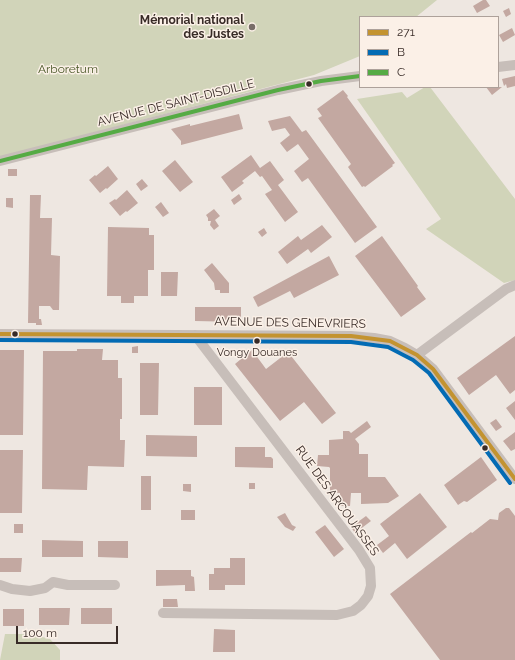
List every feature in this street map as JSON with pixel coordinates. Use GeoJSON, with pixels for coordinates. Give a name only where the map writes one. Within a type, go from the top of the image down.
{"type":"FeatureCollection","features":[{"type":"Feature","properties":{"kind":"street"},"geometry":{"type":"LineString","coordinates":[[499,67],[515,66]]}},
{"type":"Feature","properties":{"kind":"street","name":"AVENUE DE SAINT-DISDILLE"},"geometry":{"type":"LineString","coordinates":[[0,161],[278,90],[321,81],[359,76]]}},
{"type":"Feature","properties":{"kind":"street"},"geometry":{"type":"LineString","coordinates":[[417,354],[506,289],[515,285]]}},
{"type":"Feature","properties":{"kind":"street","name":"AVENUE DES GENEVRIERS"},"geometry":{"type":"LineString","coordinates":[[0,334],[359,336],[390,341],[417,354],[428,364],[515,479]]}},
{"type":"Feature","properties":{"kind":"street","name":"RUE DES ARCOUASSES"},"geometry":{"type":"LineString","coordinates":[[163,613],[337,615],[353,611],[361,605],[368,596],[371,586],[370,568],[359,550],[195,335]]}},
{"type":"Feature","properties":{"kind":"street"},"geometry":{"type":"LineString","coordinates":[[0,584],[12,589],[30,591],[44,588],[53,582],[68,585],[115,585]]}},
{"type":"Feature","properties":{"kind":"green space","name":"Arboretum"},"geometry":{"type":"Polygon","coordinates":[[[0,0],[437,0],[417,16],[359,16],[359,56],[314,75],[0,157],[0,0]]]}},
{"type":"Feature","properties":{"kind":"green space"},"geometry":{"type":"Polygon","coordinates":[[[423,88],[431,88],[515,199],[515,280],[504,283],[426,229],[441,219],[357,99],[402,92],[407,98],[423,88]]]}},
{"type":"Feature","properties":{"kind":"green space"},"geometry":{"type":"Polygon","coordinates":[[[5,634],[31,634],[50,639],[60,650],[60,660],[0,660],[5,634]]]}},
{"type":"Feature","properties":{"kind":"building"},"geometry":{"type":"Polygon","coordinates":[[[483,0],[486,0],[490,6],[477,13],[473,6],[483,0]]]}},
{"type":"Feature","properties":{"kind":"building"},"geometry":{"type":"Polygon","coordinates":[[[509,8],[511,14],[506,17],[503,11],[509,8]]]}},
{"type":"Feature","properties":{"kind":"building"},"geometry":{"type":"Polygon","coordinates":[[[512,28],[515,35],[503,42],[499,35],[512,28]]]}},
{"type":"Feature","properties":{"kind":"building"},"geometry":{"type":"Polygon","coordinates":[[[515,76],[515,86],[507,88],[506,84],[504,86],[502,79],[515,76]]]}},
{"type":"Feature","properties":{"kind":"building"},"geometry":{"type":"Polygon","coordinates":[[[502,87],[492,95],[487,88],[502,87]]]}},
{"type":"Feature","properties":{"kind":"building"},"geometry":{"type":"Polygon","coordinates":[[[343,90],[395,163],[365,187],[362,187],[348,167],[351,164],[318,118],[322,116],[317,109],[343,90]]]}},
{"type":"Feature","properties":{"kind":"building"},"geometry":{"type":"Polygon","coordinates":[[[239,114],[243,129],[181,145],[181,141],[171,129],[190,124],[190,126],[239,114]]]}},
{"type":"Feature","properties":{"kind":"building"},"geometry":{"type":"Polygon","coordinates":[[[290,116],[302,132],[306,130],[377,227],[355,243],[308,178],[302,182],[294,171],[309,159],[298,144],[287,152],[280,143],[290,135],[285,128],[272,131],[268,121],[290,116]]]}},
{"type":"Feature","properties":{"kind":"building"},"geometry":{"type":"Polygon","coordinates":[[[251,155],[260,168],[270,161],[284,180],[278,185],[298,212],[285,222],[265,194],[272,190],[262,176],[260,177],[255,171],[242,181],[244,183],[232,192],[221,177],[251,155]]]}},
{"type":"Feature","properties":{"kind":"building"},"geometry":{"type":"Polygon","coordinates":[[[175,160],[193,182],[180,192],[162,171],[175,160]]]}},
{"type":"Feature","properties":{"kind":"building"},"geometry":{"type":"Polygon","coordinates":[[[108,166],[118,179],[100,193],[89,180],[108,166]]]}},
{"type":"Feature","properties":{"kind":"building"},"geometry":{"type":"Polygon","coordinates":[[[8,169],[17,169],[17,176],[8,176],[8,169]]]}},
{"type":"Feature","properties":{"kind":"building"},"geometry":{"type":"Polygon","coordinates":[[[142,179],[148,186],[141,191],[136,184],[142,179]]]}},
{"type":"Feature","properties":{"kind":"building"},"geometry":{"type":"Polygon","coordinates":[[[127,190],[138,203],[120,216],[109,203],[115,199],[116,200],[127,190]]]}},
{"type":"Feature","properties":{"kind":"building"},"geometry":{"type":"Polygon","coordinates":[[[239,194],[242,199],[234,205],[231,200],[239,194]]]}},
{"type":"Feature","properties":{"kind":"building"},"geometry":{"type":"Polygon","coordinates":[[[30,195],[41,195],[40,218],[52,218],[51,255],[60,256],[59,310],[53,310],[50,306],[39,306],[39,319],[41,319],[42,325],[28,323],[30,195]]]}},
{"type":"Feature","properties":{"kind":"building"},"geometry":{"type":"Polygon","coordinates":[[[6,198],[13,198],[13,208],[6,207],[6,198]]]}},
{"type":"Feature","properties":{"kind":"building"},"geometry":{"type":"Polygon","coordinates":[[[161,202],[169,213],[163,217],[155,207],[161,202]]]}},
{"type":"Feature","properties":{"kind":"building"},"geometry":{"type":"Polygon","coordinates":[[[214,209],[220,216],[215,220],[219,226],[214,230],[210,225],[211,221],[208,221],[206,215],[214,209]]]}},
{"type":"Feature","properties":{"kind":"building"},"geometry":{"type":"Polygon","coordinates":[[[322,225],[332,237],[311,253],[308,249],[287,264],[278,252],[298,236],[301,240],[322,225]]]}},
{"type":"Feature","properties":{"kind":"building"},"geometry":{"type":"Polygon","coordinates":[[[108,227],[149,228],[149,235],[154,235],[154,270],[148,270],[148,296],[134,296],[134,303],[121,303],[121,296],[107,296],[108,227]]]}},
{"type":"Feature","properties":{"kind":"building"},"geometry":{"type":"Polygon","coordinates":[[[264,228],[267,233],[262,237],[258,232],[264,228]]]}},
{"type":"Feature","properties":{"kind":"building"},"geometry":{"type":"Polygon","coordinates":[[[382,236],[426,299],[401,317],[355,256],[382,236]]]}},
{"type":"Feature","properties":{"kind":"building"},"geometry":{"type":"Polygon","coordinates":[[[329,256],[339,275],[294,298],[290,291],[258,307],[253,297],[329,256]]]}},
{"type":"Feature","properties":{"kind":"building"},"geometry":{"type":"Polygon","coordinates":[[[212,263],[229,283],[229,293],[220,293],[220,290],[215,290],[214,283],[204,270],[212,263]]]}},
{"type":"Feature","properties":{"kind":"building"},"geometry":{"type":"Polygon","coordinates":[[[161,272],[178,272],[177,296],[161,296],[161,272]]]}},
{"type":"Feature","properties":{"kind":"building"},"geometry":{"type":"Polygon","coordinates":[[[195,307],[241,307],[241,322],[195,321],[195,307]]]}},
{"type":"Feature","properties":{"kind":"building"},"geometry":{"type":"Polygon","coordinates":[[[515,336],[515,390],[510,394],[496,375],[469,395],[457,378],[515,336]]]}},
{"type":"Feature","properties":{"kind":"building"},"geometry":{"type":"Polygon","coordinates":[[[138,346],[138,353],[132,353],[132,347],[138,346]]]}},
{"type":"Feature","properties":{"kind":"building"},"geometry":{"type":"Polygon","coordinates":[[[77,349],[103,349],[102,360],[118,360],[118,378],[122,378],[122,419],[120,419],[120,440],[125,440],[124,467],[88,466],[87,490],[42,489],[43,351],[77,351],[77,349]]]}},
{"type":"Feature","properties":{"kind":"building"},"geometry":{"type":"Polygon","coordinates":[[[0,350],[24,350],[23,435],[0,435],[0,350]]]}},
{"type":"Feature","properties":{"kind":"building"},"geometry":{"type":"Polygon","coordinates":[[[252,350],[266,369],[288,352],[336,413],[322,424],[304,402],[280,421],[235,364],[252,350]]]}},
{"type":"Feature","properties":{"kind":"building"},"geometry":{"type":"Polygon","coordinates":[[[140,363],[159,363],[158,415],[140,415],[140,363]]]}},
{"type":"Feature","properties":{"kind":"building"},"geometry":{"type":"Polygon","coordinates":[[[194,387],[222,387],[222,425],[194,425],[194,387]]]}},
{"type":"Feature","properties":{"kind":"building"},"geometry":{"type":"Polygon","coordinates":[[[515,401],[515,420],[506,408],[515,401]]]}},
{"type":"Feature","properties":{"kind":"building"},"geometry":{"type":"Polygon","coordinates":[[[496,419],[502,427],[496,431],[490,423],[496,419]]]}},
{"type":"Feature","properties":{"kind":"building"},"geometry":{"type":"Polygon","coordinates":[[[367,421],[371,427],[355,439],[359,444],[359,454],[368,454],[368,477],[385,477],[399,496],[388,503],[361,504],[361,493],[351,493],[350,506],[340,506],[340,493],[330,492],[330,468],[317,466],[318,455],[329,455],[329,440],[343,439],[343,431],[349,431],[351,433],[367,421]]]}},
{"type":"Feature","properties":{"kind":"building"},"geometry":{"type":"Polygon","coordinates":[[[515,432],[515,449],[511,451],[503,441],[515,432]]]}},
{"type":"Feature","properties":{"kind":"building"},"geometry":{"type":"Polygon","coordinates":[[[146,435],[197,436],[197,457],[146,456],[146,435]]]}},
{"type":"Feature","properties":{"kind":"building"},"geometry":{"type":"Polygon","coordinates":[[[235,447],[265,447],[265,457],[271,457],[273,459],[273,468],[235,467],[235,447]]]}},
{"type":"Feature","properties":{"kind":"building"},"geometry":{"type":"Polygon","coordinates":[[[0,450],[23,450],[22,513],[0,513],[0,450]]]}},
{"type":"Feature","properties":{"kind":"building"},"geometry":{"type":"Polygon","coordinates":[[[481,457],[497,480],[467,502],[464,501],[458,505],[444,485],[481,457]]]}},
{"type":"Feature","properties":{"kind":"building"},"geometry":{"type":"Polygon","coordinates":[[[141,476],[151,476],[151,510],[141,510],[141,476]]]}},
{"type":"Feature","properties":{"kind":"building"},"geometry":{"type":"Polygon","coordinates":[[[249,483],[255,483],[255,489],[249,489],[249,483]]]}},
{"type":"Feature","properties":{"kind":"building"},"geometry":{"type":"Polygon","coordinates":[[[183,484],[191,484],[191,492],[183,491],[183,484]]]}},
{"type":"Feature","properties":{"kind":"building"},"geometry":{"type":"Polygon","coordinates":[[[420,493],[447,527],[407,559],[395,543],[383,553],[377,545],[389,536],[380,524],[420,493]]]}},
{"type":"Feature","properties":{"kind":"building"},"geometry":{"type":"Polygon","coordinates":[[[506,508],[509,508],[515,516],[515,660],[440,660],[390,594],[471,532],[472,533],[490,519],[498,520],[499,513],[506,508]]]}},
{"type":"Feature","properties":{"kind":"building"},"geometry":{"type":"Polygon","coordinates":[[[181,510],[195,510],[195,520],[181,520],[181,510]]]}},
{"type":"Feature","properties":{"kind":"building"},"geometry":{"type":"Polygon","coordinates":[[[285,513],[292,525],[296,527],[293,531],[285,527],[277,517],[285,513]]]}},
{"type":"Feature","properties":{"kind":"building"},"geometry":{"type":"Polygon","coordinates":[[[366,516],[371,521],[355,533],[351,527],[366,516]]]}},
{"type":"Feature","properties":{"kind":"building"},"geometry":{"type":"Polygon","coordinates":[[[14,524],[23,524],[23,533],[14,533],[14,524]]]}},
{"type":"Feature","properties":{"kind":"building"},"geometry":{"type":"Polygon","coordinates":[[[325,525],[344,549],[334,557],[315,532],[325,525]]]}},
{"type":"Feature","properties":{"kind":"building"},"geometry":{"type":"Polygon","coordinates":[[[42,540],[83,541],[83,557],[42,557],[42,540]]]}},
{"type":"Feature","properties":{"kind":"building"},"geometry":{"type":"Polygon","coordinates":[[[98,541],[128,541],[128,558],[98,557],[98,541]]]}},
{"type":"Feature","properties":{"kind":"building"},"geometry":{"type":"Polygon","coordinates":[[[0,558],[22,558],[21,572],[0,572],[0,558]]]}},
{"type":"Feature","properties":{"kind":"building"},"geometry":{"type":"Polygon","coordinates":[[[230,558],[245,558],[245,585],[225,585],[225,590],[209,590],[209,574],[214,574],[214,568],[230,568],[230,558]]]}},
{"type":"Feature","properties":{"kind":"building"},"geometry":{"type":"Polygon","coordinates":[[[156,570],[191,570],[191,576],[194,577],[195,591],[185,591],[185,585],[156,586],[156,570]]]}},
{"type":"Feature","properties":{"kind":"building"},"geometry":{"type":"Polygon","coordinates":[[[163,599],[177,599],[178,607],[163,607],[163,599]]]}},
{"type":"Feature","properties":{"kind":"building"},"geometry":{"type":"Polygon","coordinates":[[[39,608],[70,608],[69,625],[39,625],[39,608]]]}},
{"type":"Feature","properties":{"kind":"building"},"geometry":{"type":"Polygon","coordinates":[[[81,608],[112,608],[112,624],[81,624],[81,608]]]}},
{"type":"Feature","properties":{"kind":"building"},"geometry":{"type":"Polygon","coordinates":[[[3,609],[24,609],[24,626],[3,626],[3,609]]]}},
{"type":"Feature","properties":{"kind":"building"},"geometry":{"type":"Polygon","coordinates":[[[214,629],[235,630],[235,652],[213,652],[214,629]]]}},
{"type":"Feature","properties":{"kind":"transit line","name":"C"},"geometry":{"type":"LineString","coordinates":[[0,161],[278,90],[321,81],[359,76]]}},
{"type":"Feature","properties":{"kind":"transit line","name":"271"},"geometry":{"type":"LineString","coordinates":[[0,334],[351,336],[390,341],[417,355],[433,369],[515,479]]}},
{"type":"Feature","properties":{"kind":"transit line","name":"B"},"geometry":{"type":"LineString","coordinates":[[0,340],[351,342],[388,347],[413,360],[429,373],[510,483]]}},
{"type":"Feature","properties":{"kind":"place","name":"Mémorial national des Justes"},"geometry":{"type":"Point","coordinates":[252,27]}},
{"type":"Feature","properties":{"kind":"place","name":"Vongy Douanes"},"geometry":{"type":"Point","coordinates":[257,341]}}]}
